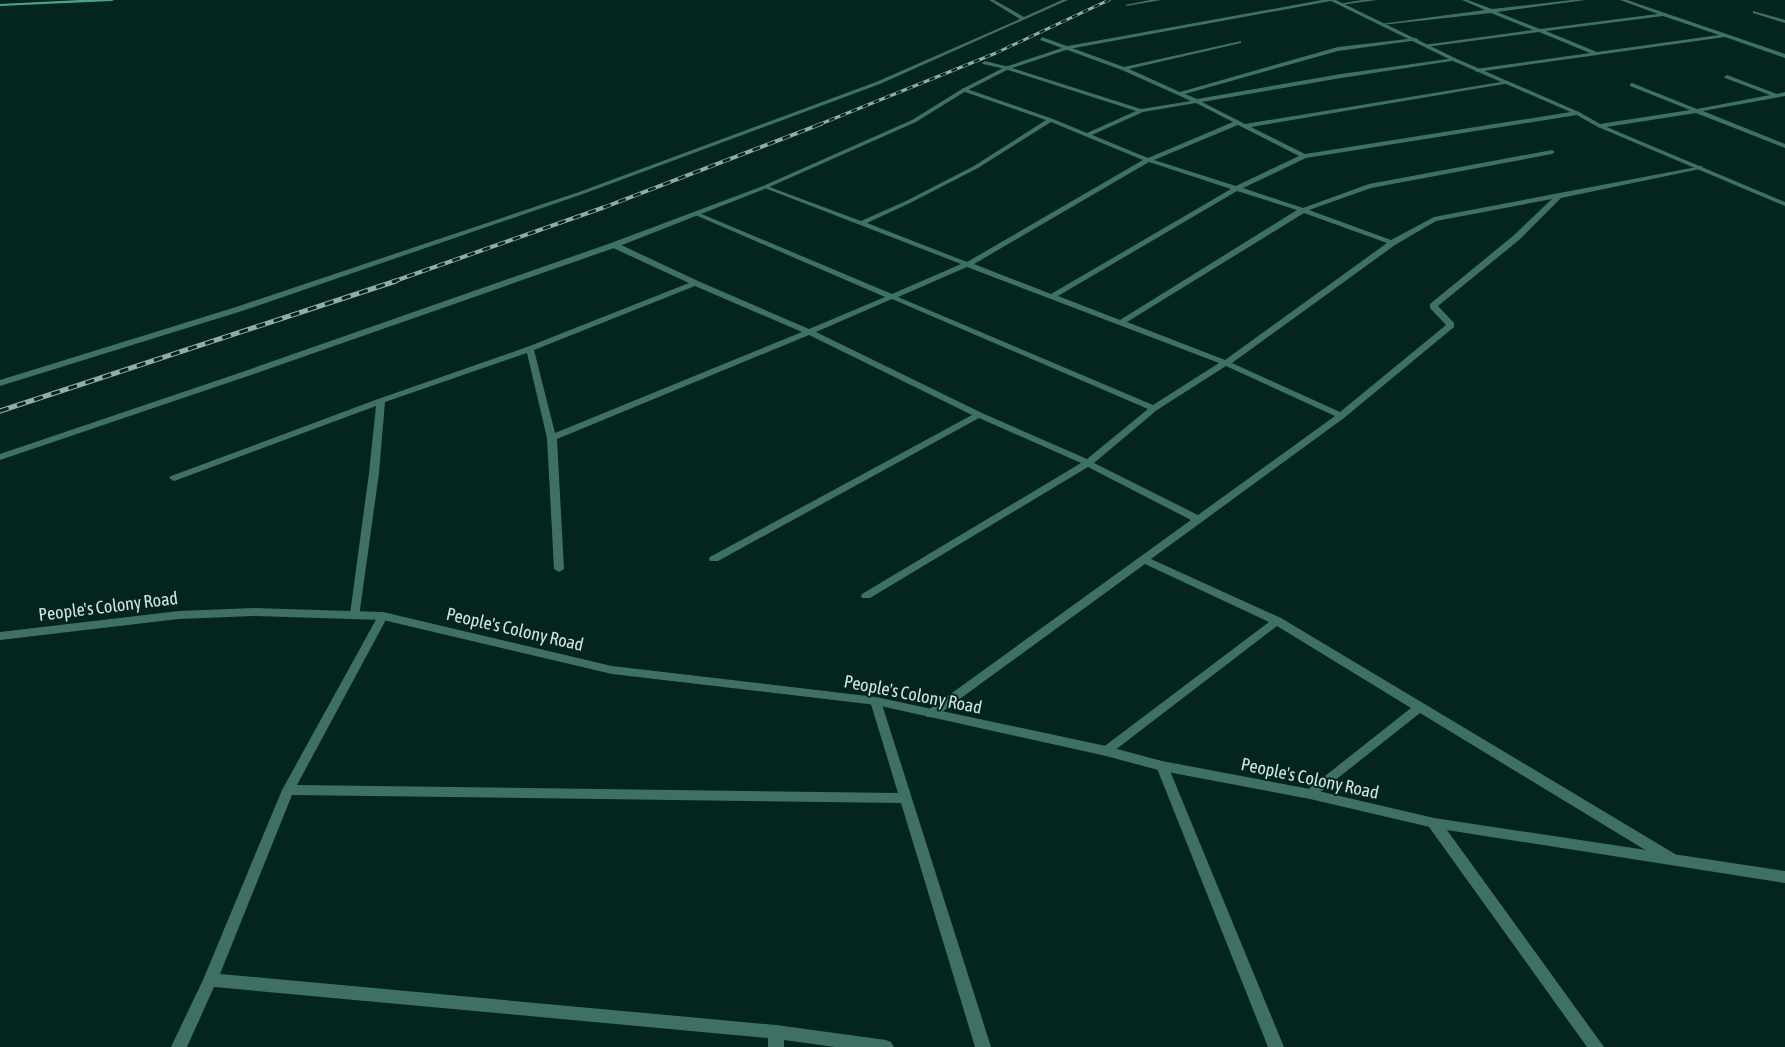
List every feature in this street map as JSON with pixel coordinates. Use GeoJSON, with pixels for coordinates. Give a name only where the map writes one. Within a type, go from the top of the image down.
{"type":"FeatureCollection","features":[{"type":"Feature","properties":{"kind":"main road"},"geometry":{"type":"LineString","coordinates":[[0,5],[112,0]]}},
{"type":"Feature","properties":{"kind":"street"},"geometry":{"type":"LineString","coordinates":[[992,0],[1024,19]]}},
{"type":"Feature","properties":{"kind":"street"},"geometry":{"type":"LineString","coordinates":[[0,382],[239,309],[581,193],[878,83],[1066,0]]}},
{"type":"Feature","properties":{"kind":"street"},"geometry":{"type":"LineString","coordinates":[[1127,5],[1159,0]]}},
{"type":"Feature","properties":{"kind":"street"},"geometry":{"type":"LineString","coordinates":[[0,457],[248,373],[614,245],[765,187],[914,121],[964,90],[1007,68],[1068,48],[1331,0],[1477,70],[1577,113],[1600,126],[1785,204]]}},
{"type":"Feature","properties":{"kind":"street"},"geometry":{"type":"LineString","coordinates":[[1340,4],[1375,0]]}},
{"type":"Feature","properties":{"kind":"street"},"geometry":{"type":"LineString","coordinates":[[1464,0],[1596,54]]}},
{"type":"Feature","properties":{"kind":"street"},"geometry":{"type":"LineString","coordinates":[[1382,24],[1584,0]]}},
{"type":"Feature","properties":{"kind":"street"},"geometry":{"type":"LineString","coordinates":[[1622,0],[1785,56]]}},
{"type":"Feature","properties":{"kind":"street"},"geometry":{"type":"LineString","coordinates":[[1754,12],[1785,22]]}},
{"type":"Feature","properties":{"kind":"street"},"geometry":{"type":"LineString","coordinates":[[1426,45],[1541,32],[1663,15]]}},
{"type":"Feature","properties":{"kind":"street"},"geometry":{"type":"LineString","coordinates":[[1477,70],[1724,36]]}},
{"type":"Feature","properties":{"kind":"street"},"geometry":{"type":"LineString","coordinates":[[1042,38],[1124,69],[1194,100],[1304,156]]}},
{"type":"Feature","properties":{"kind":"street"},"geometry":{"type":"LineString","coordinates":[[1179,94],[1338,49],[1416,40]]}},
{"type":"Feature","properties":{"kind":"street"},"geometry":{"type":"LineString","coordinates":[[1124,69],[1239,42]]}},
{"type":"Feature","properties":{"kind":"street"},"geometry":{"type":"LineString","coordinates":[[1087,135],[1141,111],[1194,100],[1456,60]]}},
{"type":"Feature","properties":{"kind":"street"},"geometry":{"type":"LineString","coordinates":[[985,63],[1007,68],[1141,111]]}},
{"type":"Feature","properties":{"kind":"street"},"geometry":{"type":"LineString","coordinates":[[1727,77],[1785,98]]}},
{"type":"Feature","properties":{"kind":"street"},"geometry":{"type":"LineString","coordinates":[[552,438],[970,263],[1148,160],[1240,124],[1507,83]]}},
{"type":"Feature","properties":{"kind":"street"},"geometry":{"type":"LineString","coordinates":[[1632,85],[1785,146]]}},
{"type":"Feature","properties":{"kind":"street"},"geometry":{"type":"LineString","coordinates":[[964,90],[1051,120],[1148,160],[1303,210],[1392,243]]}},
{"type":"Feature","properties":{"kind":"street"},"geometry":{"type":"LineString","coordinates":[[1600,126],[1696,111],[1785,94]]}},
{"type":"Feature","properties":{"kind":"street"},"geometry":{"type":"LineString","coordinates":[[1054,296],[1236,189],[1304,156],[1577,113]]}},
{"type":"Feature","properties":{"kind":"street"},"geometry":{"type":"LineString","coordinates":[[862,223],[976,167],[1051,120]]}},
{"type":"Feature","properties":{"kind":"street"},"geometry":{"type":"LineString","coordinates":[[1122,322],[1303,210],[1369,186],[1552,152]]}},
{"type":"Feature","properties":{"kind":"street"},"geometry":{"type":"LineString","coordinates":[[866,596],[1088,463],[1154,408],[1226,363],[1392,243],[1434,219],[1700,167]]}},
{"type":"Feature","properties":{"kind":"street"},"geometry":{"type":"LineString","coordinates":[[765,187],[970,263],[1226,363],[1341,416]]}},
{"type":"Feature","properties":{"kind":"street"},"geometry":{"type":"LineString","coordinates":[[931,714],[1341,416],[1451,325],[1433,306],[1516,238],[1559,196]]}},
{"type":"Feature","properties":{"kind":"street"},"geometry":{"type":"LineString","coordinates":[[695,214],[1154,408]]}},
{"type":"Feature","properties":{"kind":"street"},"geometry":{"type":"LineString","coordinates":[[614,245],[695,283],[809,332],[979,415],[1088,463],[1199,520]]}},
{"type":"Feature","properties":{"kind":"street"},"geometry":{"type":"LineString","coordinates":[[174,478],[381,401],[530,349],[695,283]]}},
{"type":"Feature","properties":{"kind":"street"},"geometry":{"type":"LineString","coordinates":[[530,349],[552,438],[559,569]]}},
{"type":"Feature","properties":{"kind":"street"},"geometry":{"type":"LineString","coordinates":[[355,614],[374,472],[381,401]]}},
{"type":"Feature","properties":{"kind":"street"},"geometry":{"type":"LineString","coordinates":[[714,559],[979,415]]}},
{"type":"Feature","properties":{"kind":"street"},"geometry":{"type":"LineString","coordinates":[[1145,560],[1277,621],[1670,858]]}},
{"type":"Feature","properties":{"kind":"street","name":"People's Colony Road"},"geometry":{"type":"LineString","coordinates":[[0,636],[179,615],[254,612],[383,616],[612,670],[876,701],[1106,751],[1162,766],[1310,794],[1434,823],[1785,876]]}},
{"type":"Feature","properties":{"kind":"street"},"geometry":{"type":"LineString","coordinates":[[179,1047],[210,980],[288,790],[383,616]]}},
{"type":"Feature","properties":{"kind":"street"},"geometry":{"type":"LineString","coordinates":[[1106,751],[1277,621]]}},
{"type":"Feature","properties":{"kind":"street"},"geometry":{"type":"LineString","coordinates":[[876,701],[983,1047]]}},
{"type":"Feature","properties":{"kind":"street"},"geometry":{"type":"LineString","coordinates":[[1310,794],[1420,707]]}},
{"type":"Feature","properties":{"kind":"street"},"geometry":{"type":"LineString","coordinates":[[1162,766],[1276,1047]]}},
{"type":"Feature","properties":{"kind":"street"},"geometry":{"type":"LineString","coordinates":[[288,790],[906,798]]}},
{"type":"Feature","properties":{"kind":"street"},"geometry":{"type":"LineString","coordinates":[[1434,823],[1596,1047]]}},
{"type":"Feature","properties":{"kind":"street"},"geometry":{"type":"LineString","coordinates":[[210,980],[776,1039],[886,1047]]}},
{"type":"Feature","properties":{"kind":"railway"},"geometry":{"type":"LineString","coordinates":[[818,125],[996,53],[1109,0]]}},
{"type":"Feature","properties":{"kind":"railway"},"geometry":{"type":"LineString","coordinates":[[392,282],[605,207],[821,124]]}},
{"type":"Feature","properties":{"kind":"railway"},"geometry":{"type":"LineString","coordinates":[[0,411],[396,281]]}}]}
